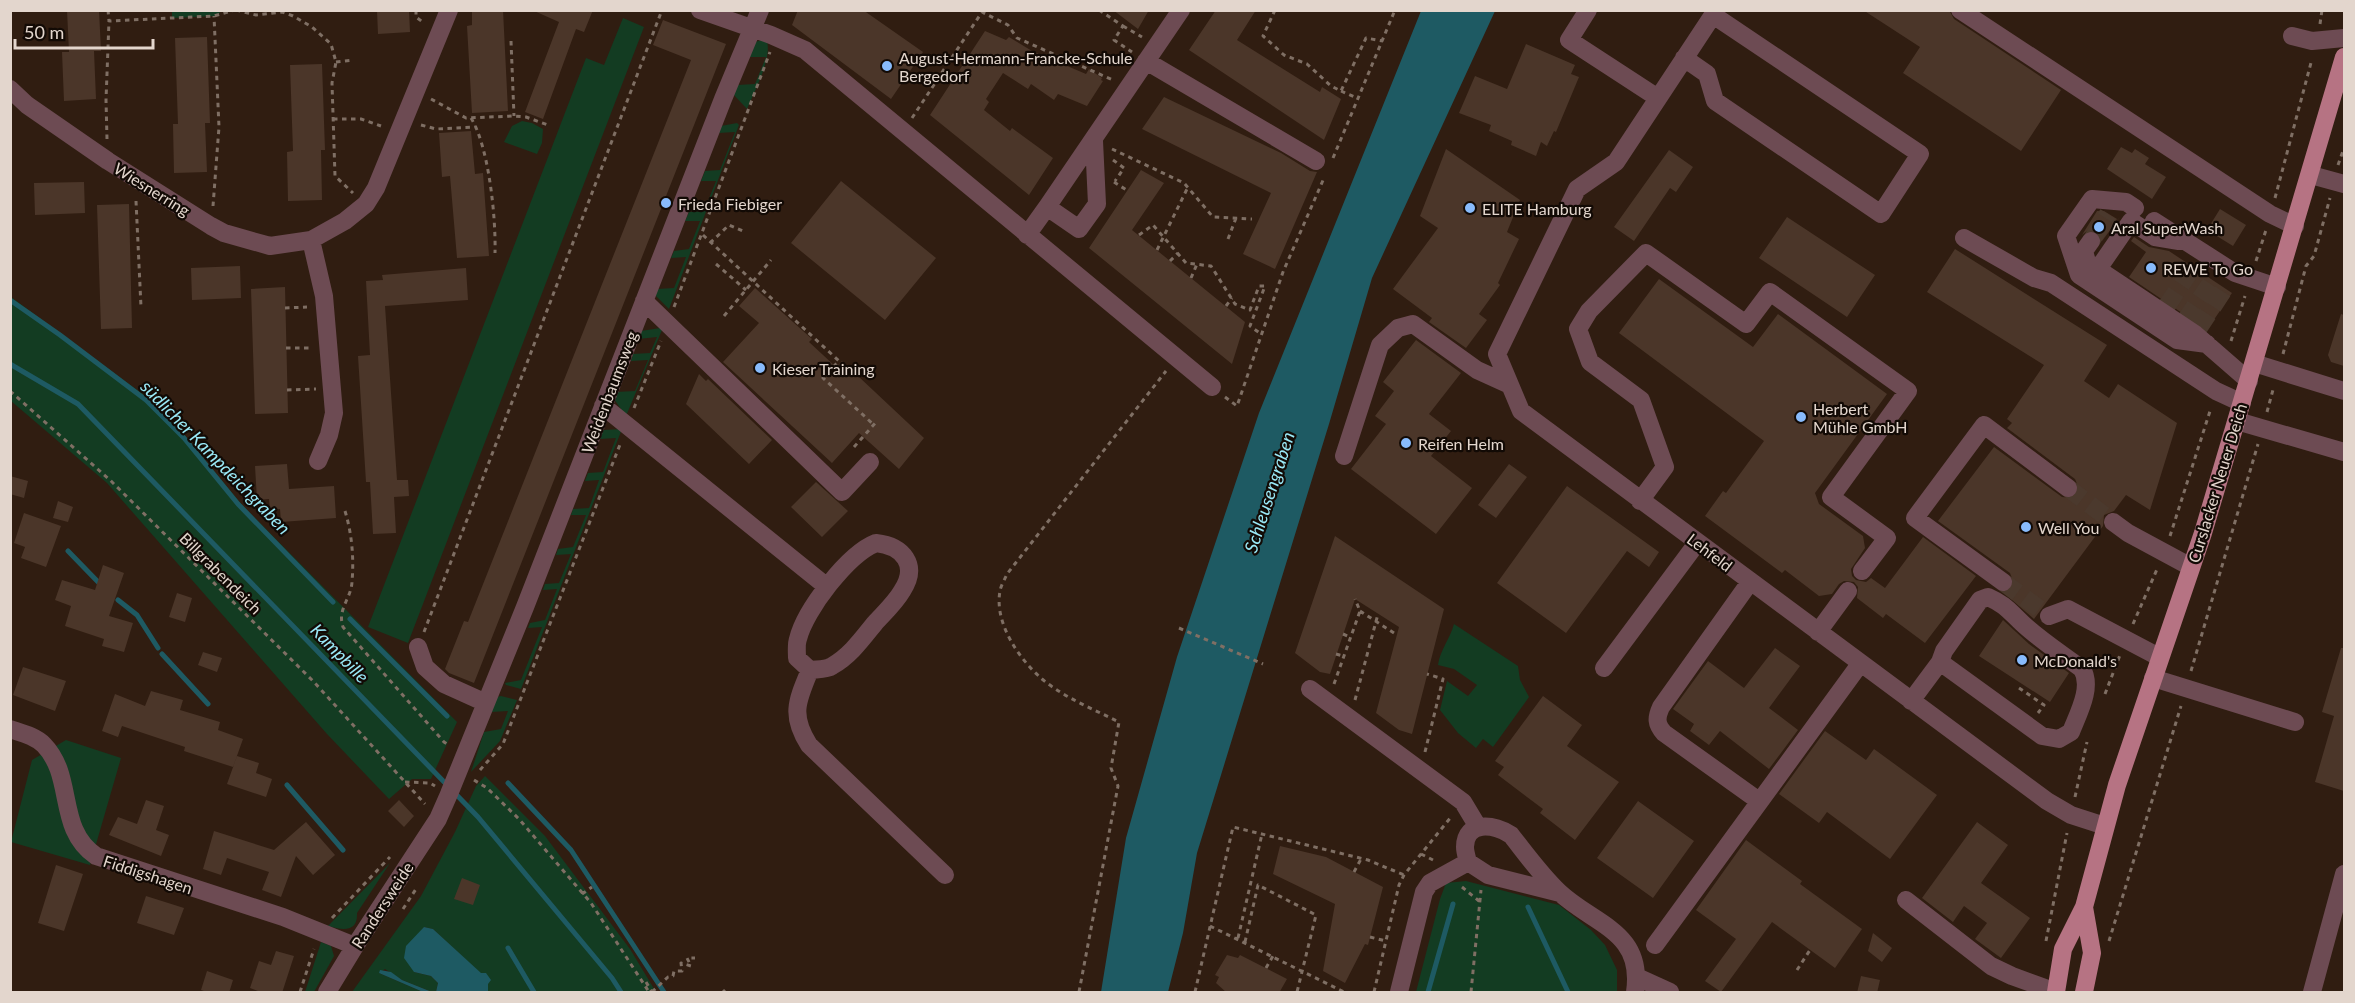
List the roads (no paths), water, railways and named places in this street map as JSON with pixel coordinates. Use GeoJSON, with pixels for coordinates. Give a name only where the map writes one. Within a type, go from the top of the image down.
{"type":"FeatureCollection","features":[{"type":"Feature","properties":{"kind":"main road","name":"Curslacker Neuer Deich"},"geometry":{"type":"LineString","coordinates":[[2056,992],[2063,949],[2084,907],[2105,826],[2237,422],[2344,57]]}},
{"type":"Feature","properties":{"kind":"main road","name":"Curslacker Neuer Deich"},"geometry":{"type":"LineString","coordinates":[[2084,907],[2092,953],[2084,993]]}},
{"type":"Feature","properties":{"kind":"street","name":"Wiesnerring"},"geometry":{"type":"LineString","coordinates":[[10,88],[27,105],[108,161],[224,233],[270,246],[311,240],[345,221],[366,204],[376,188],[403,127],[449,10]]}},
{"type":"Feature","properties":{"kind":"street"},"geometry":{"type":"LineString","coordinates":[[700,10],[771,35],[805,50],[1212,387]]}},
{"type":"Feature","properties":{"kind":"street","name":"Weidenbaumsweg"},"geometry":{"type":"LineString","coordinates":[[458,774],[760,10]]}},
{"type":"Feature","properties":{"kind":"street"},"geometry":{"type":"LineString","coordinates":[[1027,235],[1094,141],[1181,10]]}},
{"type":"Feature","properties":{"kind":"street"},"geometry":{"type":"LineString","coordinates":[[1588,10],[1569,40],[1658,98],[1710,13],[1920,154],[1881,214],[1715,102],[1707,74],[1684,58]]}},
{"type":"Feature","properties":{"kind":"street"},"geometry":{"type":"LineString","coordinates":[[1960,10],[2270,214],[2295,226]]}},
{"type":"Feature","properties":{"kind":"street"},"geometry":{"type":"LineString","coordinates":[[2292,36],[2317,41],[2344,38]]}},
{"type":"Feature","properties":{"kind":"street"},"geometry":{"type":"LineString","coordinates":[[1146,61],[1325,163]]}},
{"type":"Feature","properties":{"kind":"street","name":"Lehfeld"},"geometry":{"type":"LineString","coordinates":[[1658,98],[1616,162],[1577,189],[1497,354],[1521,411],[2047,801],[2071,815],[2105,826]]}},
{"type":"Feature","properties":{"kind":"street"},"geometry":{"type":"LineString","coordinates":[[1047,207],[1079,229],[1097,204],[1094,141]]}},
{"type":"Feature","properties":{"kind":"street"},"geometry":{"type":"LineString","coordinates":[[2311,175],[2339,183]]}},
{"type":"Feature","properties":{"kind":"street"},"geometry":{"type":"LineString","coordinates":[[2135,208],[2126,202],[2109,207],[2092,199],[2066,236],[2079,275],[2177,340],[2193,330]]}},
{"type":"Feature","properties":{"kind":"street"},"geometry":{"type":"LineString","coordinates":[[2098,269],[2131,221],[2156,237],[2194,254]]}},
{"type":"Feature","properties":{"kind":"street"},"geometry":{"type":"LineString","coordinates":[[2154,221],[2194,254],[2229,277],[2277,287]]}},
{"type":"Feature","properties":{"kind":"street"},"geometry":{"type":"LineString","coordinates":[[1964,238],[2034,278],[2051,283],[2216,391],[2242,403]]}},
{"type":"Feature","properties":{"kind":"street"},"geometry":{"type":"LineString","coordinates":[[311,240],[324,296],[334,413],[329,435],[318,461]]}},
{"type":"Feature","properties":{"kind":"street"},"geometry":{"type":"LineString","coordinates":[[2091,241],[2084,251],[2087,262],[2193,330],[2226,361],[2252,372],[2278,372],[2344,391]]}},
{"type":"Feature","properties":{"kind":"street"},"geometry":{"type":"LineString","coordinates":[[1640,501],[1665,467],[1653,433],[1641,400],[1590,362],[1578,329],[1589,311],[1646,253],[1746,324],[1770,292],[1908,392],[1831,497],[1887,538],[1862,571]]}},
{"type":"Feature","properties":{"kind":"street"},"geometry":{"type":"LineString","coordinates":[[644,301],[842,492],[870,462]]}},
{"type":"Feature","properties":{"kind":"street"},"geometry":{"type":"LineString","coordinates":[[1344,456],[1380,345],[1398,328],[1413,324],[1477,370],[1510,385]]}},
{"type":"Feature","properties":{"kind":"street"},"geometry":{"type":"LineString","coordinates":[[603,406],[826,586]]}},
{"type":"Feature","properties":{"kind":"street"},"geometry":{"type":"LineString","coordinates":[[2237,422],[2344,452]]}},
{"type":"Feature","properties":{"kind":"street"},"geometry":{"type":"LineString","coordinates":[[2003,582],[1915,518],[1984,425],[2068,488]]}},
{"type":"Feature","properties":{"kind":"street"},"geometry":{"type":"LineString","coordinates":[[2114,522],[2128,533],[2191,567]]}},
{"type":"Feature","properties":{"kind":"street"},"geometry":{"type":"LineString","coordinates":[[876,543],[888,544],[899,550],[908,561],[908,576],[903,591],[846,658],[829,668],[810,670],[797,658],[797,639],[826,586],[865,547],[876,543]]}},
{"type":"Feature","properties":{"kind":"street"},"geometry":{"type":"LineString","coordinates":[[1604,668],[1697,543]]}},
{"type":"Feature","properties":{"kind":"street"},"geometry":{"type":"LineString","coordinates":[[1750,582],[1661,707],[1657,716],[1658,725],[1664,733],[1759,801]]}},
{"type":"Feature","properties":{"kind":"street"},"geometry":{"type":"LineString","coordinates":[[1818,632],[1848,591]]}},
{"type":"Feature","properties":{"kind":"street"},"geometry":{"type":"LineString","coordinates":[[1911,701],[1940,662],[1944,651],[1980,600],[1988,597],[2012,611],[2021,622],[2082,669],[2086,679],[2080,709],[2071,732],[2059,739],[2042,736],[1940,662]]}},
{"type":"Feature","properties":{"kind":"street"},"geometry":{"type":"LineString","coordinates":[[2049,616],[2068,609],[2159,657]]}},
{"type":"Feature","properties":{"kind":"street"},"geometry":{"type":"LineString","coordinates":[[418,647],[425,667],[444,684],[486,703]]}},
{"type":"Feature","properties":{"kind":"street"},"geometry":{"type":"LineString","coordinates":[[1654,945],[1860,664]]}},
{"type":"Feature","properties":{"kind":"street"},"geometry":{"type":"LineString","coordinates":[[810,670],[799,696],[796,716],[800,731],[809,745],[945,875]]}},
{"type":"Feature","properties":{"kind":"street"},"geometry":{"type":"LineString","coordinates":[[2152,678],[2295,722]]}},
{"type":"Feature","properties":{"kind":"street"},"geometry":{"type":"LineString","coordinates":[[1310,689],[1463,802],[1478,827]]}},
{"type":"Feature","properties":{"kind":"street","name":"Fiddigshagen"},"geometry":{"type":"LineString","coordinates":[[10,729],[28,735],[42,744],[49,752],[59,775],[72,828],[86,849],[96,856],[320,930],[355,946]]}},
{"type":"Feature","properties":{"kind":"street","name":"Randersweide"},"geometry":{"type":"LineString","coordinates":[[327,993],[438,819],[458,774]]}},
{"type":"Feature","properties":{"kind":"street"},"geometry":{"type":"LineString","coordinates":[[1560,892],[1488,874],[1468,862],[1464,846],[1468,835],[1478,827],[1490,825],[1501,828],[1511,835],[1560,892],[1615,930],[1635,962],[1636,985],[1670,993]]}},
{"type":"Feature","properties":{"kind":"street"},"geometry":{"type":"LineString","coordinates":[[1399,993],[1424,892],[1430,883],[1468,862]]}},
{"type":"Feature","properties":{"kind":"street"},"geometry":{"type":"LineString","coordinates":[[2312,993],[2344,874]]}},
{"type":"Feature","properties":{"kind":"street"},"geometry":{"type":"LineString","coordinates":[[1906,900],[1991,966],[2056,992]]}},
{"type":"Feature","properties":{"kind":"water","name":"Schleusengraben"},"geometry":{"type":"Polygon","coordinates":[[[1421,11],[1495,11],[1372,278],[1197,853],[1183,933],[1168,992],[1101,992],[1126,838],[1177,657],[1259,413],[1421,11]]]}},
{"type":"Feature","properties":{"kind":"water"},"geometry":{"type":"Polygon","coordinates":[[[424,927],[433,929],[481,973],[486,973],[491,980],[488,984],[488,992],[436,992],[438,983],[431,976],[414,972],[404,958],[406,946],[424,927]]]}},
{"type":"Feature","properties":{"kind":"water"},"geometry":{"type":"Polygon","coordinates":[[[380,970],[391,972],[402,980],[432,992],[423,992],[379,973],[380,970]]]}},
{"type":"Feature","properties":{"kind":"waterway","name":"südlicher Kampdeichgraben"},"geometry":{"type":"LineString","coordinates":[[10,300],[146,400],[184,438],[238,504],[333,602]]}},
{"type":"Feature","properties":{"kind":"waterway","name":"Kampbille"},"geometry":{"type":"LineString","coordinates":[[10,364],[78,404],[478,817],[612,978],[621,992]]}},
{"type":"Feature","properties":{"kind":"waterway"},"geometry":{"type":"LineString","coordinates":[[68,551],[101,585]]}},
{"type":"Feature","properties":{"kind":"waterway"},"geometry":{"type":"LineString","coordinates":[[118,600],[137,615],[158,648]]}},
{"type":"Feature","properties":{"kind":"waterway","name":"südlicher Kampdeichgraben"},"geometry":{"type":"LineString","coordinates":[[350,619],[447,716]]}},
{"type":"Feature","properties":{"kind":"waterway"},"geometry":{"type":"LineString","coordinates":[[162,654],[208,704]]}},
{"type":"Feature","properties":{"kind":"waterway"},"geometry":{"type":"LineString","coordinates":[[508,783],[571,850],[664,992]]}},
{"type":"Feature","properties":{"kind":"waterway"},"geometry":{"type":"LineString","coordinates":[[287,785],[343,850]]}},
{"type":"Feature","properties":{"kind":"waterway"},"geometry":{"type":"LineString","coordinates":[[1428,992],[1453,904]]}},
{"type":"Feature","properties":{"kind":"waterway"},"geometry":{"type":"LineString","coordinates":[[1528,907],[1568,992]]}},
{"type":"Feature","properties":{"kind":"waterway"},"geometry":{"type":"LineString","coordinates":[[508,948],[534,992]]}},
{"type":"Feature","properties":{"kind":"tunnel"},"geometry":{"type":"LineString","coordinates":[[2091,241],[2108,214]]}},
{"type":"Feature","properties":{"kind":"tunnel"},"geometry":{"type":"LineString","coordinates":[[2166,307],[2193,267]]}},
{"type":"Feature","properties":{"kind":"tunnel"},"geometry":{"type":"LineString","coordinates":[[2185,321],[2213,280]]}},
{"type":"Feature","properties":{"kind":"tunnel"},"geometry":{"type":"LineString","coordinates":[[2198,329],[2225,288]]}},
{"type":"Feature","properties":{"kind":"tunnel"},"geometry":{"type":"LineString","coordinates":[[2068,488],[2113,522]]}},
{"type":"Feature","properties":{"kind":"tunnel"},"geometry":{"type":"LineString","coordinates":[[2003,582],[2049,616]]}},
{"type":"Feature","properties":{"kind":"place","name":"August-Hermann-Francke-Schule Bergedorf"},"geometry":{"type":"Point","coordinates":[887,66]}},
{"type":"Feature","properties":{"kind":"place","name":"Frieda Fiebiger"},"geometry":{"type":"Point","coordinates":[666,203]}},
{"type":"Feature","properties":{"kind":"place","name":"ELITE Hamburg"},"geometry":{"type":"Point","coordinates":[1470,208]}},
{"type":"Feature","properties":{"kind":"place","name":"Aral SuperWash"},"geometry":{"type":"Point","coordinates":[2099,227]}},
{"type":"Feature","properties":{"kind":"place","name":"REWE To Go"},"geometry":{"type":"Point","coordinates":[2151,268]}},
{"type":"Feature","properties":{"kind":"place","name":"Kieser Training"},"geometry":{"type":"Point","coordinates":[760,368]}},
{"type":"Feature","properties":{"kind":"place","name":"Herbert Mühle GmbH"},"geometry":{"type":"Point","coordinates":[1801,417]}},
{"type":"Feature","properties":{"kind":"place","name":"Reifen Helm"},"geometry":{"type":"Point","coordinates":[1406,443]}},
{"type":"Feature","properties":{"kind":"place","name":"Well You"},"geometry":{"type":"Point","coordinates":[2026,527]}},
{"type":"Feature","properties":{"kind":"place","name":"McDonald's"},"geometry":{"type":"Point","coordinates":[2022,660]}}]}
